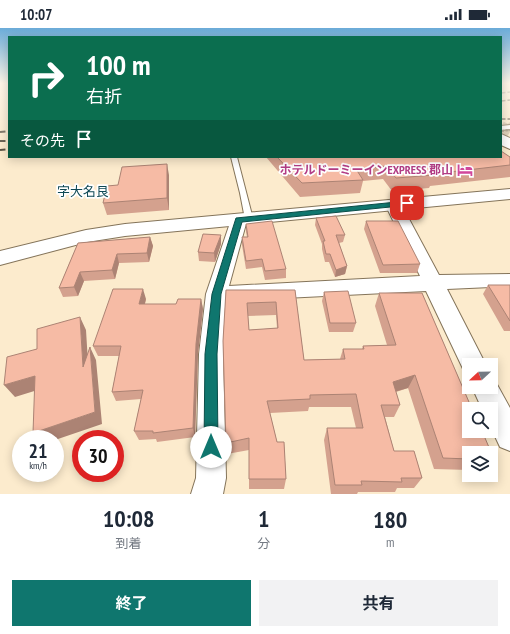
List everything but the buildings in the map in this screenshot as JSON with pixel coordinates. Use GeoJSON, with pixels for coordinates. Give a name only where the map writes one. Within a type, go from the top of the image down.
{"type":"FeatureCollection","features":[{"type":"Feature","properties":{"kind":"street"},"geometry":{"type":"LineString","coordinates":[[502,139],[510,145]]}},
{"type":"Feature","properties":{"kind":"street"},"geometry":{"type":"LineString","coordinates":[[0,258],[86,236],[393,204],[510,194]]}},
{"type":"Feature","properties":{"kind":"street"},"geometry":{"type":"LineString","coordinates":[[393,204],[470,358]]}},
{"type":"Feature","properties":{"kind":"street"},"geometry":{"type":"LineString","coordinates":[[208,494],[211,478],[211,354],[216,294],[244,220]]}},
{"type":"Feature","properties":{"kind":"street"},"geometry":{"type":"LineString","coordinates":[[216,294],[491,280],[510,281]]}},
{"type":"Feature","properties":{"kind":"street"},"geometry":{"type":"LineString","coordinates":[[488,394],[510,437]]}},
{"type":"Feature","properties":{"kind":"lane"},"geometry":{"type":"LineString","coordinates":[[234,158],[244,193],[244,220]]}},
{"type":"Feature","properties":{"kind":"tunnel"},"geometry":{"type":"LineString","coordinates":[[505,129],[510,132]]}},
{"type":"Feature","properties":{"kind":"railway"},"geometry":{"type":"LineString","coordinates":[[502,119],[510,119]]}},
{"type":"Feature","properties":{"kind":"railway"},"geometry":{"type":"LineString","coordinates":[[0,132],[8,131]]}},
{"type":"Feature","properties":{"kind":"railway"},"geometry":{"type":"LineString","coordinates":[[0,141],[8,141]]}},
{"type":"Feature","properties":{"kind":"railway"},"geometry":{"type":"LineString","coordinates":[[0,150],[8,149]]}},
{"type":"Feature","properties":{"kind":"place","name":"ホテルドーミーインEXPRESS 郡山"},"geometry":{"type":"Point","coordinates":[465,170]}},
{"type":"Feature","properties":{"kind":"district","name":"字大名艮"},"geometry":{"type":"Point","coordinates":[83,191]}},
{"type":"Feature","properties":{"kind":"route"},"geometry":{"type":"LineString","coordinates":[[211,447],[211,354],[216,294],[239,220],[407,203]]}}]}
